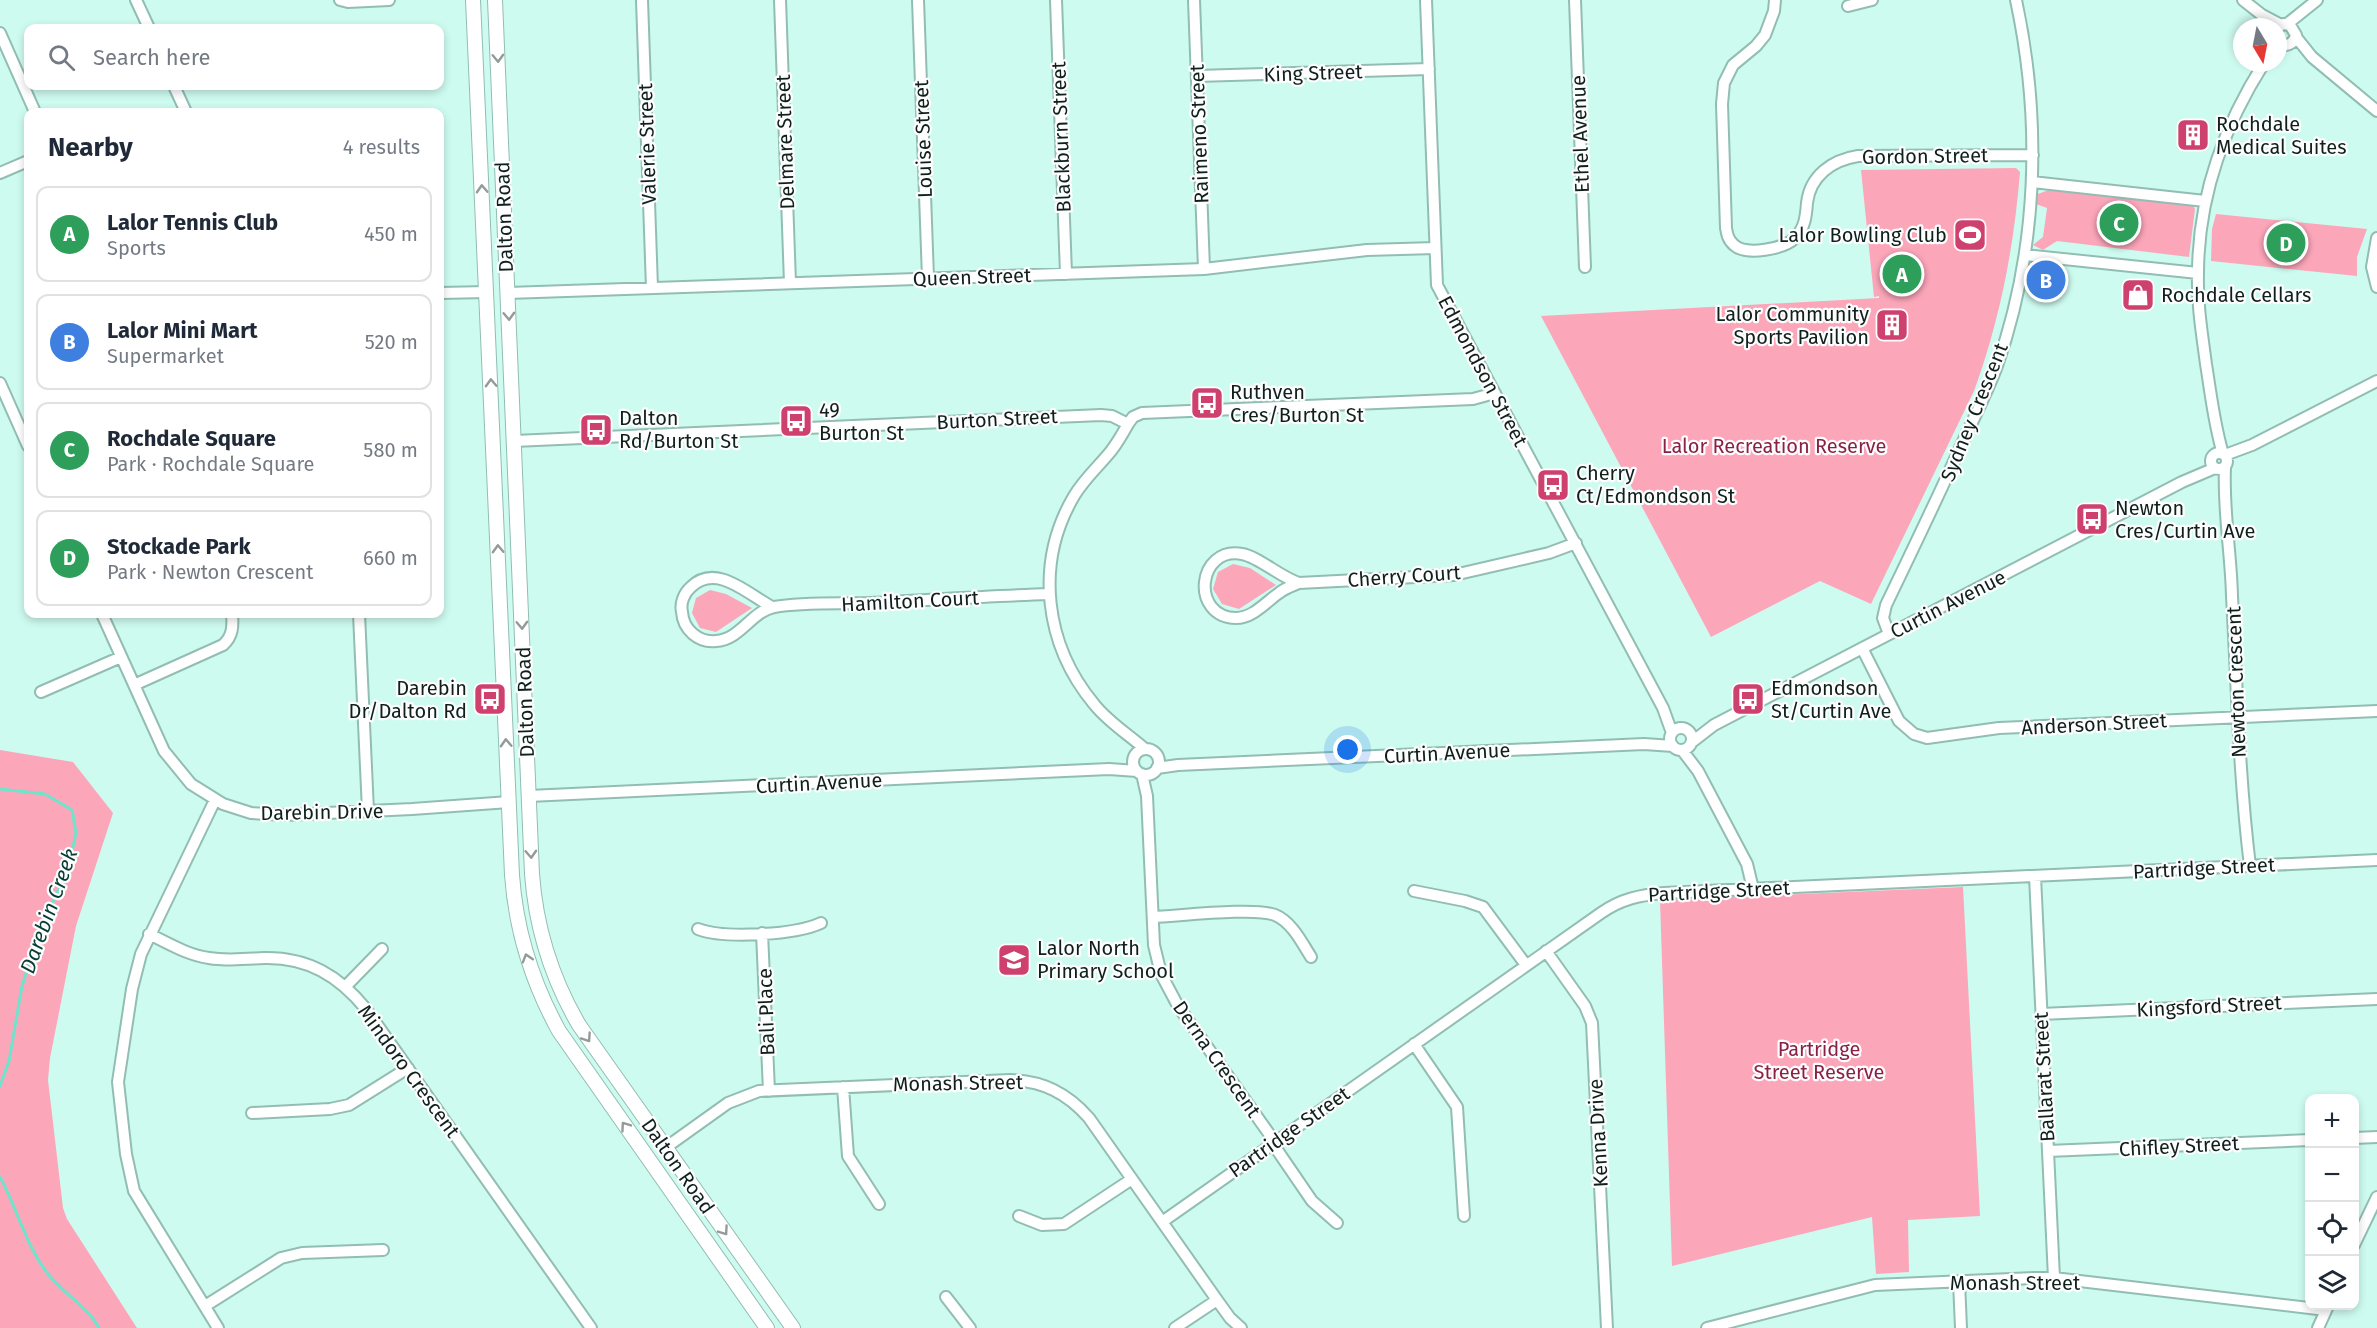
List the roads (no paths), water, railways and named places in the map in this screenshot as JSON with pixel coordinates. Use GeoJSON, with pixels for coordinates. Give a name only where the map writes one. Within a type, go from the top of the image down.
{"type":"FeatureCollection","features":[{"type":"Feature","properties":{"kind":"main road","name":"Dalton Road"},"geometry":{"type":"LineString","coordinates":[[473,0],[513,892],[517,919],[535,982],[559,1031],[767,1328]]}},
{"type":"Feature","properties":{"kind":"main road","name":"Dalton Road"},"geometry":{"type":"LineString","coordinates":[[495,0],[529,796],[535,903],[543,944],[555,980],[579,1025],[793,1328]]}},
{"type":"Feature","properties":{"kind":"main road","name":"Burton Street"},"geometry":{"type":"LineString","coordinates":[[493,442],[514,441]]}},
{"type":"Feature","properties":{"kind":"main road","name":"Monash Street"},"geometry":{"type":"LineString","coordinates":[[648,1160],[665,1148]]}},
{"type":"Feature","properties":{"kind":"street"},"geometry":{"type":"LineString","coordinates":[[136,0],[147,24]]}},
{"type":"Feature","properties":{"kind":"street"},"geometry":{"type":"LineString","coordinates":[[340,0],[348,2],[389,0]]}},
{"type":"Feature","properties":{"kind":"street","name":"Valerie Street"},"geometry":{"type":"LineString","coordinates":[[642,0],[652,288]]}},
{"type":"Feature","properties":{"kind":"street","name":"Delmare Street"},"geometry":{"type":"LineString","coordinates":[[780,0],[790,284]]}},
{"type":"Feature","properties":{"kind":"street","name":"Louise Street"},"geometry":{"type":"LineString","coordinates":[[918,0],[928,278]]}},
{"type":"Feature","properties":{"kind":"street","name":"Blackburn Street"},"geometry":{"type":"LineString","coordinates":[[1056,0],[1066,274]]}},
{"type":"Feature","properties":{"kind":"street","name":"Raimeno Street"},"geometry":{"type":"LineString","coordinates":[[1194,0],[1204,269]]}},
{"type":"Feature","properties":{"kind":"street","name":"Edmondson Street"},"geometry":{"type":"LineString","coordinates":[[1426,0],[1437,285],[1747,864],[1753,889]]}},
{"type":"Feature","properties":{"kind":"street","name":"Ethel Avenue"},"geometry":{"type":"LineString","coordinates":[[1575,0],[1585,267]]}},
{"type":"Feature","properties":{"kind":"street","name":"Gordon Street"},"geometry":{"type":"LineString","coordinates":[[1775,0],[1774,11],[1765,35],[1756,46],[1733,65],[1724,82],[1722,104],[1726,228],[1730,241],[1741,249],[1778,247],[1794,240],[1803,226],[1812,185],[1826,169],[1839,160],[1858,156],[2033,155]]}},
{"type":"Feature","properties":{"kind":"street"},"geometry":{"type":"LineString","coordinates":[[1848,6],[1872,0]]}},
{"type":"Feature","properties":{"kind":"street","name":"Sydney Crescent"},"geometry":{"type":"LineString","coordinates":[[1889,634],[1883,618],[1886,605],[1948,478],[1997,366],[2025,255],[2033,155],[2028,66],[2016,0]]}},
{"type":"Feature","properties":{"kind":"street"},"geometry":{"type":"LineString","coordinates":[[2243,0],[2265,18]]}},
{"type":"Feature","properties":{"kind":"street"},"geometry":{"type":"LineString","coordinates":[[2287,32],[2317,0]]}},
{"type":"Feature","properties":{"kind":"street"},"geometry":{"type":"LineString","coordinates":[[0,33],[24,87]]}},
{"type":"Feature","properties":{"kind":"street"},"geometry":{"type":"LineString","coordinates":[[2287,37],[2377,111]]}},
{"type":"Feature","properties":{"kind":"street","name":"King Street"},"geometry":{"type":"LineString","coordinates":[[1197,76],[1429,69]]}},
{"type":"Feature","properties":{"kind":"street","name":"Newton Crescent"},"geometry":{"type":"LineString","coordinates":[[2250,866],[2242,802],[2231,566],[2201,328],[2198,273],[2205,201],[2227,132],[2259,72]]}},
{"type":"Feature","properties":{"kind":"street"},"geometry":{"type":"LineString","coordinates":[[25,90],[33,108]]}},
{"type":"Feature","properties":{"kind":"street"},"geometry":{"type":"LineString","coordinates":[[176,90],[184,108]]}},
{"type":"Feature","properties":{"kind":"street"},"geometry":{"type":"LineString","coordinates":[[0,173],[24,163]]}},
{"type":"Feature","properties":{"kind":"street"},"geometry":{"type":"LineString","coordinates":[[2032,182],[2205,201]]}},
{"type":"Feature","properties":{"kind":"street"},"geometry":{"type":"LineString","coordinates":[[2377,238],[2372,267],[2377,287]]}},
{"type":"Feature","properties":{"kind":"street","name":"Queen Street"},"geometry":{"type":"LineString","coordinates":[[508,293],[1204,269],[1367,250],[1435,248]]}},
{"type":"Feature","properties":{"kind":"street"},"geometry":{"type":"LineString","coordinates":[[2025,255],[2198,273]]}},
{"type":"Feature","properties":{"kind":"street"},"geometry":{"type":"LineString","coordinates":[[444,293],[487,291]]}},
{"type":"Feature","properties":{"kind":"street","name":"Curtin Avenue"},"geometry":{"type":"LineString","coordinates":[[529,796],[1644,744],[1681,739],[1714,725],[2377,381]]}},
{"type":"Feature","properties":{"kind":"street"},"geometry":{"type":"LineString","coordinates":[[0,383],[24,437]]}},
{"type":"Feature","properties":{"kind":"street"},"geometry":{"type":"LineString","coordinates":[[1128,424],[1133,417],[1142,414],[1473,399],[1495,393]]}},
{"type":"Feature","properties":{"kind":"street","name":"Burton Street"},"geometry":{"type":"LineString","coordinates":[[514,441],[1101,415],[1112,416],[1128,424]]}},
{"type":"Feature","properties":{"kind":"street","name":"Curtin Avenue"},"geometry":{"type":"LineString","coordinates":[[1128,424],[1111,452],[1087,478],[1065,512],[1052,554],[1049,594],[1053,627],[1068,664],[1095,705],[1145,749],[1178,765]]}},
{"type":"Feature","properties":{"kind":"street","name":"Cherry Court"},"geometry":{"type":"LineString","coordinates":[[1299,583],[1249,556],[1230,554],[1212,564],[1207,571],[1204,587],[1209,605],[1217,612],[1237,618],[1256,611],[1280,591],[1299,583],[1454,575],[1549,553],[1576,543]]}},
{"type":"Feature","properties":{"kind":"street"},"geometry":{"type":"LineString","coordinates":[[715,578],[732,583],[772,607],[734,635],[716,642],[694,635],[685,624],[681,610],[684,596],[694,584],[700,580],[715,578]]}},
{"type":"Feature","properties":{"kind":"street","name":"Hamilton Court"},"geometry":{"type":"LineString","coordinates":[[772,607],[1049,594]]}},
{"type":"Feature","properties":{"kind":"street","name":"Darebin Drive"},"geometry":{"type":"LineString","coordinates":[[104,618],[156,736],[172,763],[191,784],[215,800],[238,810],[266,815],[368,812],[509,802]]}},
{"type":"Feature","properties":{"kind":"street"},"geometry":{"type":"LineString","coordinates":[[134,685],[223,645],[229,640],[232,632],[232,618]]}},
{"type":"Feature","properties":{"kind":"street"},"geometry":{"type":"LineString","coordinates":[[359,618],[368,812]]}},
{"type":"Feature","properties":{"kind":"street","name":"Anderson Street"},"geometry":{"type":"LineString","coordinates":[[1862,648],[1899,721],[1914,734],[1927,738],[1999,728],[2377,711]]}},
{"type":"Feature","properties":{"kind":"street"},"geometry":{"type":"LineString","coordinates":[[40,692],[121,657]]}},
{"type":"Feature","properties":{"kind":"street"},"geometry":{"type":"LineString","coordinates":[[1125,733],[1142,767]]}},
{"type":"Feature","properties":{"kind":"street"},"geometry":{"type":"LineString","coordinates":[[1142,767],[1145,749]]}},
{"type":"Feature","properties":{"kind":"street","name":"Derna Crescent"},"geometry":{"type":"LineString","coordinates":[[1157,756],[1142,767],[1147,796],[1156,960],[1167,989],[1312,1201],[1337,1223]]}},
{"type":"Feature","properties":{"kind":"street"},"geometry":{"type":"LineString","coordinates":[[215,800],[149,934],[136,968],[119,1069],[119,1093],[131,1182],[140,1202],[218,1328]]}},
{"type":"Feature","properties":{"kind":"street","name":"Partridge Street"},"geometry":{"type":"LineString","coordinates":[[1162,1221],[1611,906],[1633,897],[1664,893],[2377,860]]}},
{"type":"Feature","properties":{"kind":"street","name":"Ballarat Street"},"geometry":{"type":"LineString","coordinates":[[2035,876],[2054,1278]]}},
{"type":"Feature","properties":{"kind":"street"},"geometry":{"type":"LineString","coordinates":[[1414,891],[1483,907],[1526,965]]}},
{"type":"Feature","properties":{"kind":"street"},"geometry":{"type":"LineString","coordinates":[[1153,917],[1252,912],[1276,915],[1289,926],[1311,957]]}},
{"type":"Feature","properties":{"kind":"street"},"geometry":{"type":"LineString","coordinates":[[698,928],[725,935],[804,930],[821,923]]}},
{"type":"Feature","properties":{"kind":"street","name":"Bali Place"},"geometry":{"type":"LineString","coordinates":[[762,933],[769,1091]]}},
{"type":"Feature","properties":{"kind":"street","name":"Mindoro Crescent"},"geometry":{"type":"LineString","coordinates":[[149,934],[186,952],[207,958],[281,959],[308,964],[323,970],[346,986],[366,1009],[591,1328]]}},
{"type":"Feature","properties":{"kind":"street"},"geometry":{"type":"LineString","coordinates":[[346,986],[382,949]]}},
{"type":"Feature","properties":{"kind":"street","name":"Kenna Drive"},"geometry":{"type":"LineString","coordinates":[[1546,951],[1585,1006],[1592,1023],[1607,1328]]}},
{"type":"Feature","properties":{"kind":"street","name":"Kingsford Street"},"geometry":{"type":"LineString","coordinates":[[2041,1014],[2377,999]]}},
{"type":"Feature","properties":{"kind":"street"},"geometry":{"type":"LineString","coordinates":[[1414,1044],[1457,1107],[1464,1216]]}},
{"type":"Feature","properties":{"kind":"street"},"geometry":{"type":"LineString","coordinates":[[252,1113],[330,1109],[349,1105],[408,1068]]}},
{"type":"Feature","properties":{"kind":"street","name":"Monash Street"},"geometry":{"type":"LineString","coordinates":[[665,1148],[728,1103],[750,1093],[1010,1080],[1038,1083],[1062,1094],[1081,1109],[1230,1318],[1241,1328]]}},
{"type":"Feature","properties":{"kind":"street"},"geometry":{"type":"LineString","coordinates":[[843,1087],[848,1156],[879,1204]]}},
{"type":"Feature","properties":{"kind":"street"},"geometry":{"type":"LineString","coordinates":[[2359,1138],[2376,1137]]}},
{"type":"Feature","properties":{"kind":"street","name":"Chifley Street"},"geometry":{"type":"LineString","coordinates":[[2048,1152],[2305,1140]]}},
{"type":"Feature","properties":{"kind":"street"},"geometry":{"type":"LineString","coordinates":[[1019,1216],[1042,1225],[1064,1224],[1132,1179]]}},
{"type":"Feature","properties":{"kind":"street"},"geometry":{"type":"LineString","coordinates":[[2359,1236],[2377,1197]]}},
{"type":"Feature","properties":{"kind":"street"},"geometry":{"type":"LineString","coordinates":[[205,1306],[281,1258],[302,1253],[383,1250]]}},
{"type":"Feature","properties":{"kind":"street","name":"Monash Street"},"geometry":{"type":"LineString","coordinates":[[1707,1328],[1875,1286],[2054,1278],[2305,1305]]}},
{"type":"Feature","properties":{"kind":"street"},"geometry":{"type":"LineString","coordinates":[[1959,1282],[1961,1328]]}},
{"type":"Feature","properties":{"kind":"street"},"geometry":{"type":"LineString","coordinates":[[946,1297],[970,1328]]}},
{"type":"Feature","properties":{"kind":"street"},"geometry":{"type":"LineString","coordinates":[[1175,1328],[1217,1300]]}},
{"type":"Feature","properties":{"kind":"street"},"geometry":{"type":"LineString","coordinates":[[2318,1328],[2326,1310]]}},
{"type":"Feature","properties":{"kind":"waterway","name":"Darebin Creek"},"geometry":{"type":"LineString","coordinates":[[0,789],[45,794],[72,810],[76,833],[68,869],[39,932],[22,986],[9,1061],[0,1086]]}},
{"type":"Feature","properties":{"kind":"waterway","name":"Darebin Creek"},"geometry":{"type":"LineString","coordinates":[[0,1177],[40,1263],[54,1281],[88,1313],[99,1328]]}},
{"type":"Feature","properties":{"kind":"place","name":"Rochdale Medical Suites"},"geometry":{"type":"Point","coordinates":[2193,135]}},
{"type":"Feature","properties":{"kind":"place","name":"Rochdale Square"},"geometry":{"type":"Point","coordinates":[2119,223]}},
{"type":"Feature","properties":{"kind":"place","name":"Lalor Bowling Club"},"geometry":{"type":"Point","coordinates":[1970,235]}},
{"type":"Feature","properties":{"kind":"place","name":"Stockade Park"},"geometry":{"type":"Point","coordinates":[2286,243]}},
{"type":"Feature","properties":{"kind":"place","name":"Lalor Tennis Club"},"geometry":{"type":"Point","coordinates":[1902,274]}},
{"type":"Feature","properties":{"kind":"place","name":"Lalor Mini Mart"},"geometry":{"type":"Point","coordinates":[2046,280]}},
{"type":"Feature","properties":{"kind":"place","name":"Rochdale Cellars"},"geometry":{"type":"Point","coordinates":[2138,295]}},
{"type":"Feature","properties":{"kind":"place","name":"Lalor Community Sports Pavilion"},"geometry":{"type":"Point","coordinates":[1892,325]}},
{"type":"Feature","properties":{"kind":"place","name":"Ruthven Cres/Burton St"},"geometry":{"type":"Point","coordinates":[1207,403]}},
{"type":"Feature","properties":{"kind":"place","name":"49 Burton St"},"geometry":{"type":"Point","coordinates":[796,421]}},
{"type":"Feature","properties":{"kind":"place","name":"Dalton Rd/Burton St"},"geometry":{"type":"Point","coordinates":[596,430]}},
{"type":"Feature","properties":{"kind":"place","name":"Cherry Ct/Edmondson St"},"geometry":{"type":"Point","coordinates":[1553,485]}},
{"type":"Feature","properties":{"kind":"place","name":"Newton Cres/Curtin Ave"},"geometry":{"type":"Point","coordinates":[2092,519]}},
{"type":"Feature","properties":{"kind":"place","name":"Darebin Dr/Dalton Rd"},"geometry":{"type":"Point","coordinates":[490,699]}},
{"type":"Feature","properties":{"kind":"place","name":"Edmondson St/Curtin Ave"},"geometry":{"type":"Point","coordinates":[1748,699]}},
{"type":"Feature","properties":{"kind":"place","name":"Lalor North Primary School"},"geometry":{"type":"Point","coordinates":[1014,960]}},
{"type":"Feature","properties":{"kind":"park label","name":"Lalor Recreation Reserve"},"geometry":{"type":"Point","coordinates":[1774,446]}},
{"type":"Feature","properties":{"kind":"park label","name":"Partridge Street Reserve"},"geometry":{"type":"Point","coordinates":[1819,1060]}}]}
